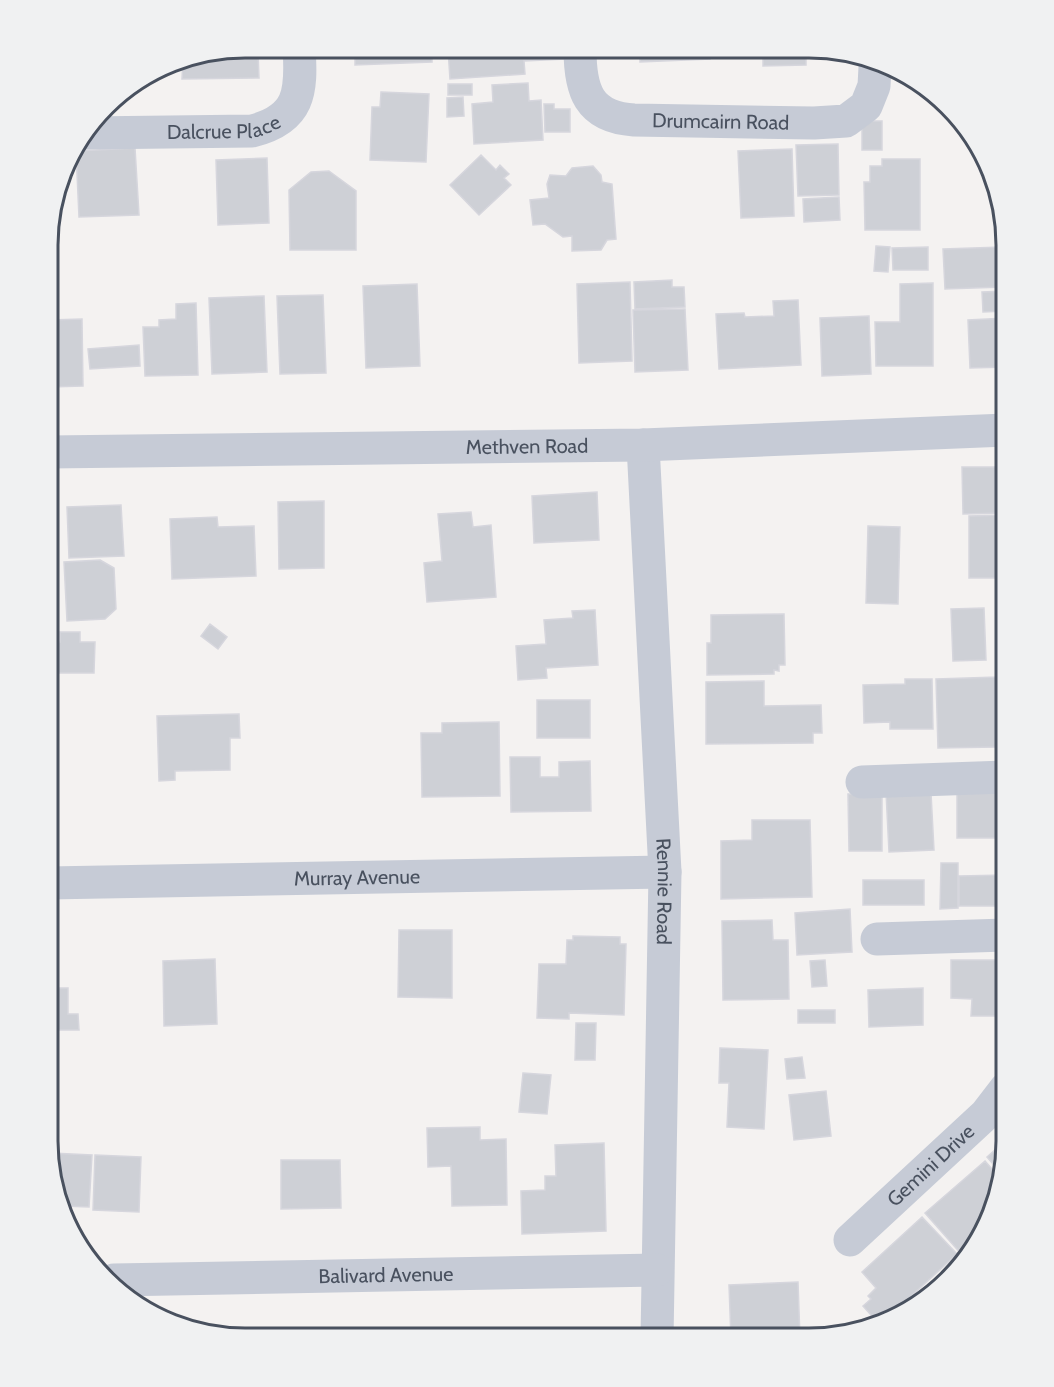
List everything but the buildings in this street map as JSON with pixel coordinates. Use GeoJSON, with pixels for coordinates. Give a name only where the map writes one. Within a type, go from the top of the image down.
{"type":"FeatureCollection","features":[{"type":"Feature","properties":{"kind":"street","name":"Dalcrue Place"},"geometry":{"type":"LineString","coordinates":[[96,133],[252,131],[268,127],[284,118],[294,104],[300,88],[299,58]]}},
{"type":"Feature","properties":{"kind":"street","name":"Drumcairn Road"},"geometry":{"type":"LineString","coordinates":[[580,58],[580,72],[585,91],[596,107],[612,118],[633,120],[846,121],[866,106],[874,86],[875,71]]}},
{"type":"Feature","properties":{"kind":"street","name":"Methven Road"},"geometry":{"type":"LineString","coordinates":[[58,452],[643,445],[996,430]]}},
{"type":"Feature","properties":{"kind":"street","name":"Rennie Road"},"geometry":{"type":"LineString","coordinates":[[643,445],[665,872],[657,1328]]}},
{"type":"Feature","properties":{"kind":"street"},"geometry":{"type":"LineString","coordinates":[[862,782],[995,777]]}},
{"type":"Feature","properties":{"kind":"street","name":"Murray Avenue"},"geometry":{"type":"LineString","coordinates":[[58,883],[665,872]]}},
{"type":"Feature","properties":{"kind":"street"},"geometry":{"type":"LineString","coordinates":[[877,939],[995,935]]}},
{"type":"Feature","properties":{"kind":"street","name":"Gemini Drive"},"geometry":{"type":"LineString","coordinates":[[850,1240],[986,1114],[995,1103]]}},
{"type":"Feature","properties":{"kind":"street","name":"Balivard Avenue"},"geometry":{"type":"LineString","coordinates":[[120,1280],[657,1270]]}}]}
